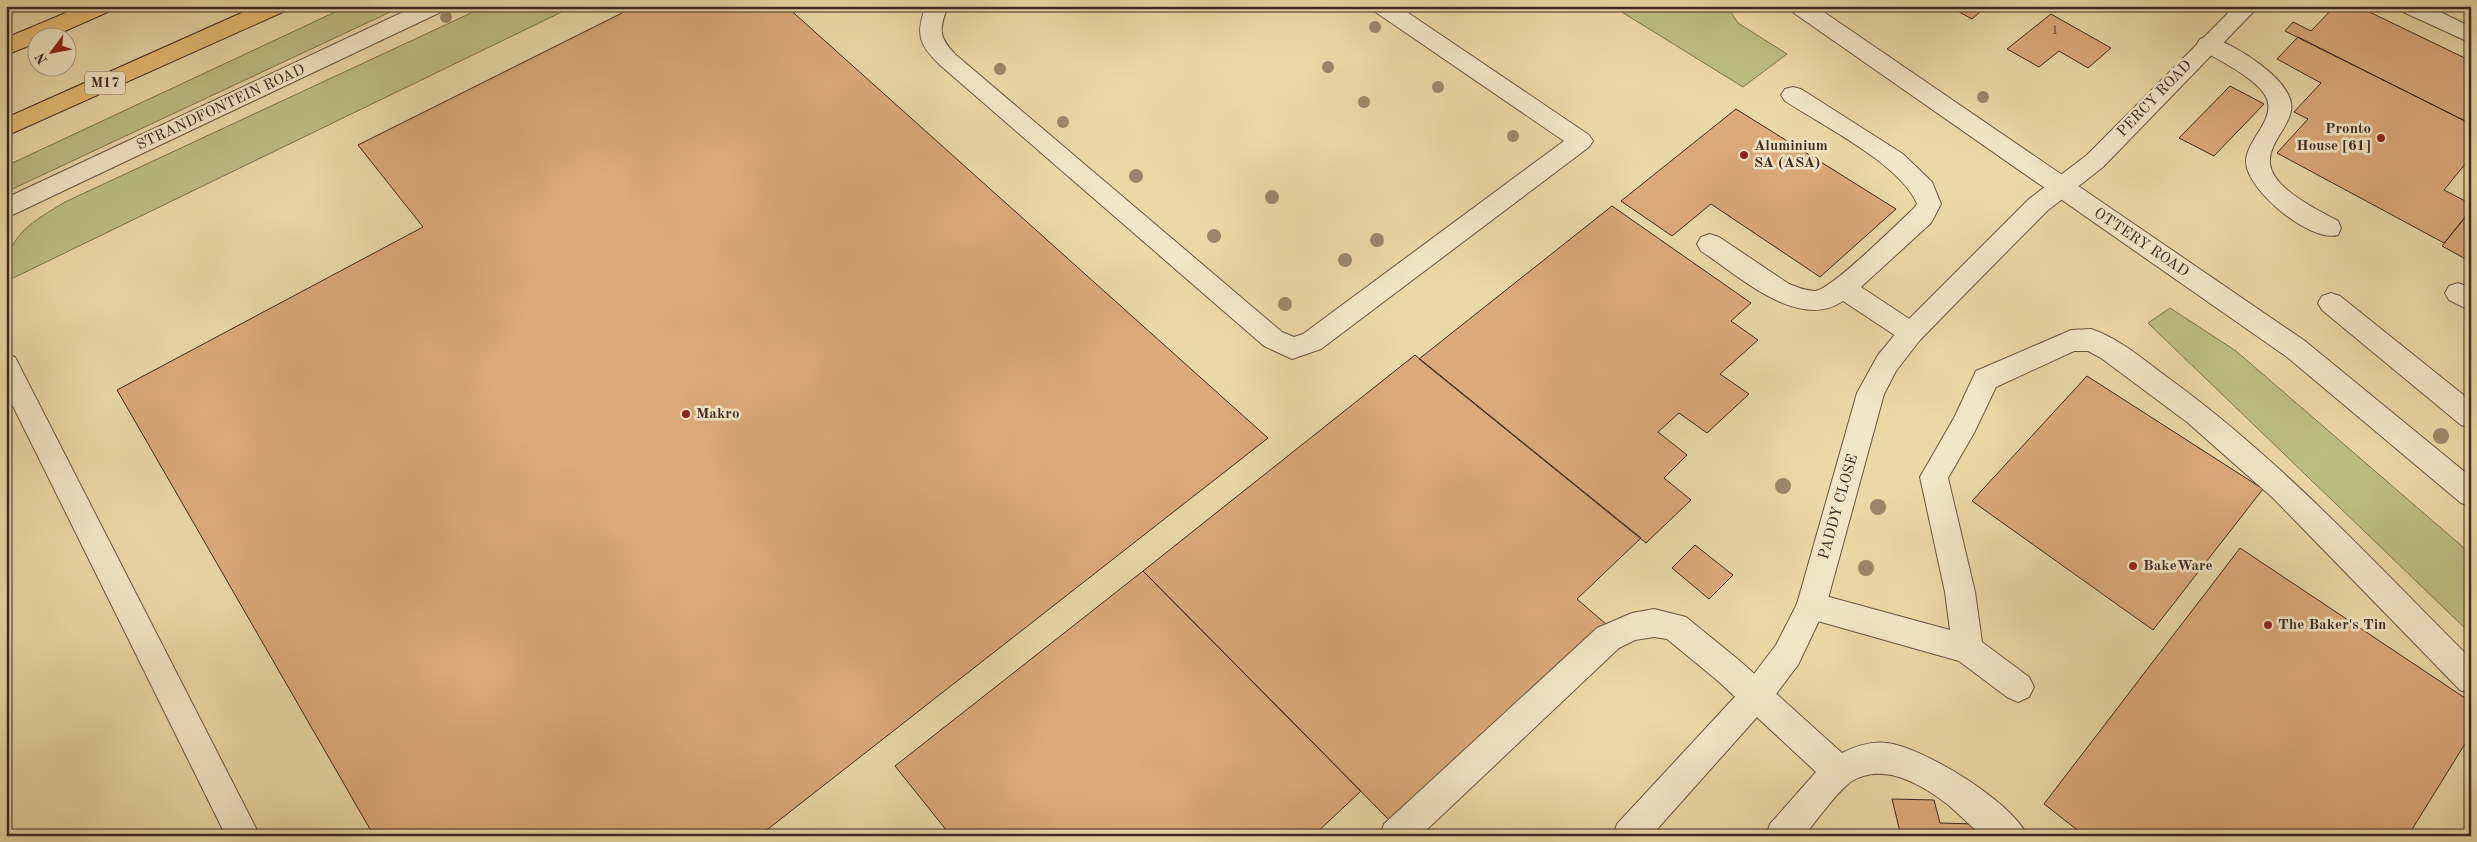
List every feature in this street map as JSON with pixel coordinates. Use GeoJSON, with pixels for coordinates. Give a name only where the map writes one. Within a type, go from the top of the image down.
{"type":"FeatureCollection","features":[{"type":"Feature","properties":{"kind":"main road"},"geometry":{"type":"LineString","coordinates":[[6,47],[102,6]]}},
{"type":"Feature","properties":{"kind":"main road","name":"M17"},"geometry":{"type":"LineString","coordinates":[[6,128],[276,6]]}},
{"type":"Feature","properties":{"kind":"street","name":"STRANDFONTEIN ROAD"},"geometry":{"type":"LineString","coordinates":[[6,209],[435,6]]}},
{"type":"Feature","properties":{"kind":"street"},"geometry":{"type":"LineString","coordinates":[[937,6],[929,32],[933,45],[948,60],[1273,339],[1292,348],[1312,342],[1582,141],[1382,6]]}},
{"type":"Feature","properties":{"kind":"street","name":"OTTERY ROAD"},"geometry":{"type":"LineString","coordinates":[[1799,6],[2060,188],[2296,349],[2471,494]]}},
{"type":"Feature","properties":{"kind":"street","name":"PERCY ROAD"},"geometry":{"type":"LineString","coordinates":[[2060,188],[2094,161],[2208,44],[2248,6]]}},
{"type":"Feature","properties":{"kind":"street"},"geometry":{"type":"LineString","coordinates":[[2409,6],[2471,36]]}},
{"type":"Feature","properties":{"kind":"street"},"geometry":{"type":"LineString","coordinates":[[2208,44],[2273,88],[2280,102],[2277,118],[2259,151],[2259,169],[2272,189],[2294,208],[2329,228]]}},
{"type":"Feature","properties":{"kind":"street"},"geometry":{"type":"LineString","coordinates":[[1710,244],[1780,291],[1799,300],[1815,301],[1828,298],[1843,288],[1922,216],[1929,204],[1922,188],[1895,160],[1793,95]]}},
{"type":"Feature","properties":{"kind":"street","name":"PADDY CLOSE"},"geometry":{"type":"LineString","coordinates":[[1629,836],[1755,697],[1786,655],[1811,606],[1871,393],[1887,363],[1911,333],[2025,217],[2060,188]]}},
{"type":"Feature","properties":{"kind":"street"},"geometry":{"type":"LineString","coordinates":[[1843,288],[1911,333]]}},
{"type":"Feature","properties":{"kind":"street"},"geometry":{"type":"LineString","coordinates":[[2330,303],[2471,417]]}},
{"type":"Feature","properties":{"kind":"street"},"geometry":{"type":"LineString","coordinates":[[1968,649],[1960,592],[1934,477],[1986,380],[2071,341],[2091,340],[2110,350],[2197,414],[2283,488],[2471,680]]}},
{"type":"Feature","properties":{"kind":"street"},"geometry":{"type":"LineString","coordinates":[[6,365],[244,836]]}},
{"type":"Feature","properties":{"kind":"street"},"geometry":{"type":"LineString","coordinates":[[1811,606],[1968,649],[2018,686]]}},
{"type":"Feature","properties":{"kind":"street"},"geometry":{"type":"LineString","coordinates":[[1396,836],[1608,638],[1632,627],[1654,623],[1675,627],[1729,671],[1755,697],[1839,771]]}},
{"type":"Feature","properties":{"kind":"street"},"geometry":{"type":"LineString","coordinates":[[1782,836],[1839,771],[1858,761],[1881,758],[1911,764],[1925,770],[1946,784],[2011,836]]}},
{"type":"Feature","properties":{"kind":"green space"},"geometry":{"type":"Polygon","coordinates":[[[348,6],[403,6],[6,192],[6,166],[348,6]]]}},
{"type":"Feature","properties":{"kind":"green space"},"geometry":{"type":"Polygon","coordinates":[[[486,6],[574,6],[9,280],[8,265],[10,252],[15,241],[32,223],[65,202],[486,6]]]}},
{"type":"Feature","properties":{"kind":"green space"},"geometry":{"type":"Polygon","coordinates":[[[1612,6],[1727,6],[1738,23],[1787,54],[1743,87],[1612,6]]]}},
{"type":"Feature","properties":{"kind":"green space"},"geometry":{"type":"Polygon","coordinates":[[[2170,308],[2236,351],[2471,554],[2471,634],[2148,323],[2170,308]]]}},
{"type":"Feature","properties":{"kind":"building","name":"Makro"},"geometry":{"type":"Polygon","coordinates":[[[636,6],[786,6],[1268,438],[759,836],[374,836],[117,390],[423,227],[358,145],[636,6]]]}},
{"type":"Feature","properties":{"kind":"building"},"geometry":{"type":"Polygon","coordinates":[[[1948,6],[1987,6],[1972,19],[1948,6]]]}},
{"type":"Feature","properties":{"kind":"building"},"geometry":{"type":"Polygon","coordinates":[[[2335,6],[2357,6],[2471,61],[2471,124],[2285,31],[2293,22],[2311,31],[2335,6]]]}},
{"type":"Feature","properties":{"kind":"building"},"geometry":{"type":"Polygon","coordinates":[[[2051,14],[2111,48],[2088,68],[2059,51],[2039,67],[2007,49],[2051,14]]]}},
{"type":"Feature","properties":{"kind":"building","name":"Pronto House [61]"},"geometry":{"type":"Polygon","coordinates":[[[2298,37],[2471,124],[2471,157],[2444,190],[2471,204],[2471,210],[2444,243],[2277,153],[2308,119],[2294,112],[2321,83],[2277,59],[2298,37]]]}},
{"type":"Feature","properties":{"kind":"building"},"geometry":{"type":"Polygon","coordinates":[[[2230,86],[2264,104],[2214,156],[2179,138],[2230,86]]]}},
{"type":"Feature","properties":{"kind":"building","name":"Aluminium SA (ASA)"},"geometry":{"type":"Polygon","coordinates":[[[1736,109],[1896,209],[1820,277],[1711,204],[1672,236],[1621,201],[1736,109]]]}},
{"type":"Feature","properties":{"kind":"building"},"geometry":{"type":"Polygon","coordinates":[[[1612,206],[1751,303],[1731,321],[1758,340],[1720,374],[1749,394],[1707,433],[1679,413],[1658,432],[1687,455],[1664,478],[1691,500],[1646,543],[1419,359],[1612,206]]]}},
{"type":"Feature","properties":{"kind":"building"},"geometry":{"type":"Polygon","coordinates":[[[2471,210],[2471,262],[2442,246],[2471,210]]]}},
{"type":"Feature","properties":{"kind":"building"},"geometry":{"type":"Polygon","coordinates":[[[1415,355],[1641,538],[1577,599],[1607,625],[1398,829],[1143,571],[1415,355]]]}},
{"type":"Feature","properties":{"kind":"building","name":"BakeWare"},"geometry":{"type":"Polygon","coordinates":[[[2087,376],[2263,489],[2153,630],[1972,501],[2087,376]]]}},
{"type":"Feature","properties":{"kind":"building"},"geometry":{"type":"Polygon","coordinates":[[[1695,545],[1733,575],[1709,599],[1672,568],[1695,545]]]}},
{"type":"Feature","properties":{"kind":"building","name":"The Baker's Tin"},"geometry":{"type":"Polygon","coordinates":[[[2240,548],[2471,702],[2471,734],[2408,836],[2085,836],[2044,804],[2240,548]]]}},
{"type":"Feature","properties":{"kind":"building"},"geometry":{"type":"Polygon","coordinates":[[[1143,571],[1361,791],[1313,836],[951,836],[895,766],[1143,571]]]}},
{"type":"Feature","properties":{"kind":"building"},"geometry":{"type":"Polygon","coordinates":[[[1892,799],[1934,800],[1940,823],[1976,824],[1980,836],[1901,836],[1892,799]]]}},
{"type":"Feature","properties":{"kind":"place","name":"Pronto House [61]"},"geometry":{"type":"Point","coordinates":[2381,138]}},
{"type":"Feature","properties":{"kind":"place","name":"Aluminium SA (ASA)"},"geometry":{"type":"Point","coordinates":[1744,155]}},
{"type":"Feature","properties":{"kind":"place","name":"Makro"},"geometry":{"type":"Point","coordinates":[686,414]}},
{"type":"Feature","properties":{"kind":"place","name":"BakeWare"},"geometry":{"type":"Point","coordinates":[2133,566]}},
{"type":"Feature","properties":{"kind":"place","name":"The Baker's Tin"},"geometry":{"type":"Point","coordinates":[2268,625]}}]}
